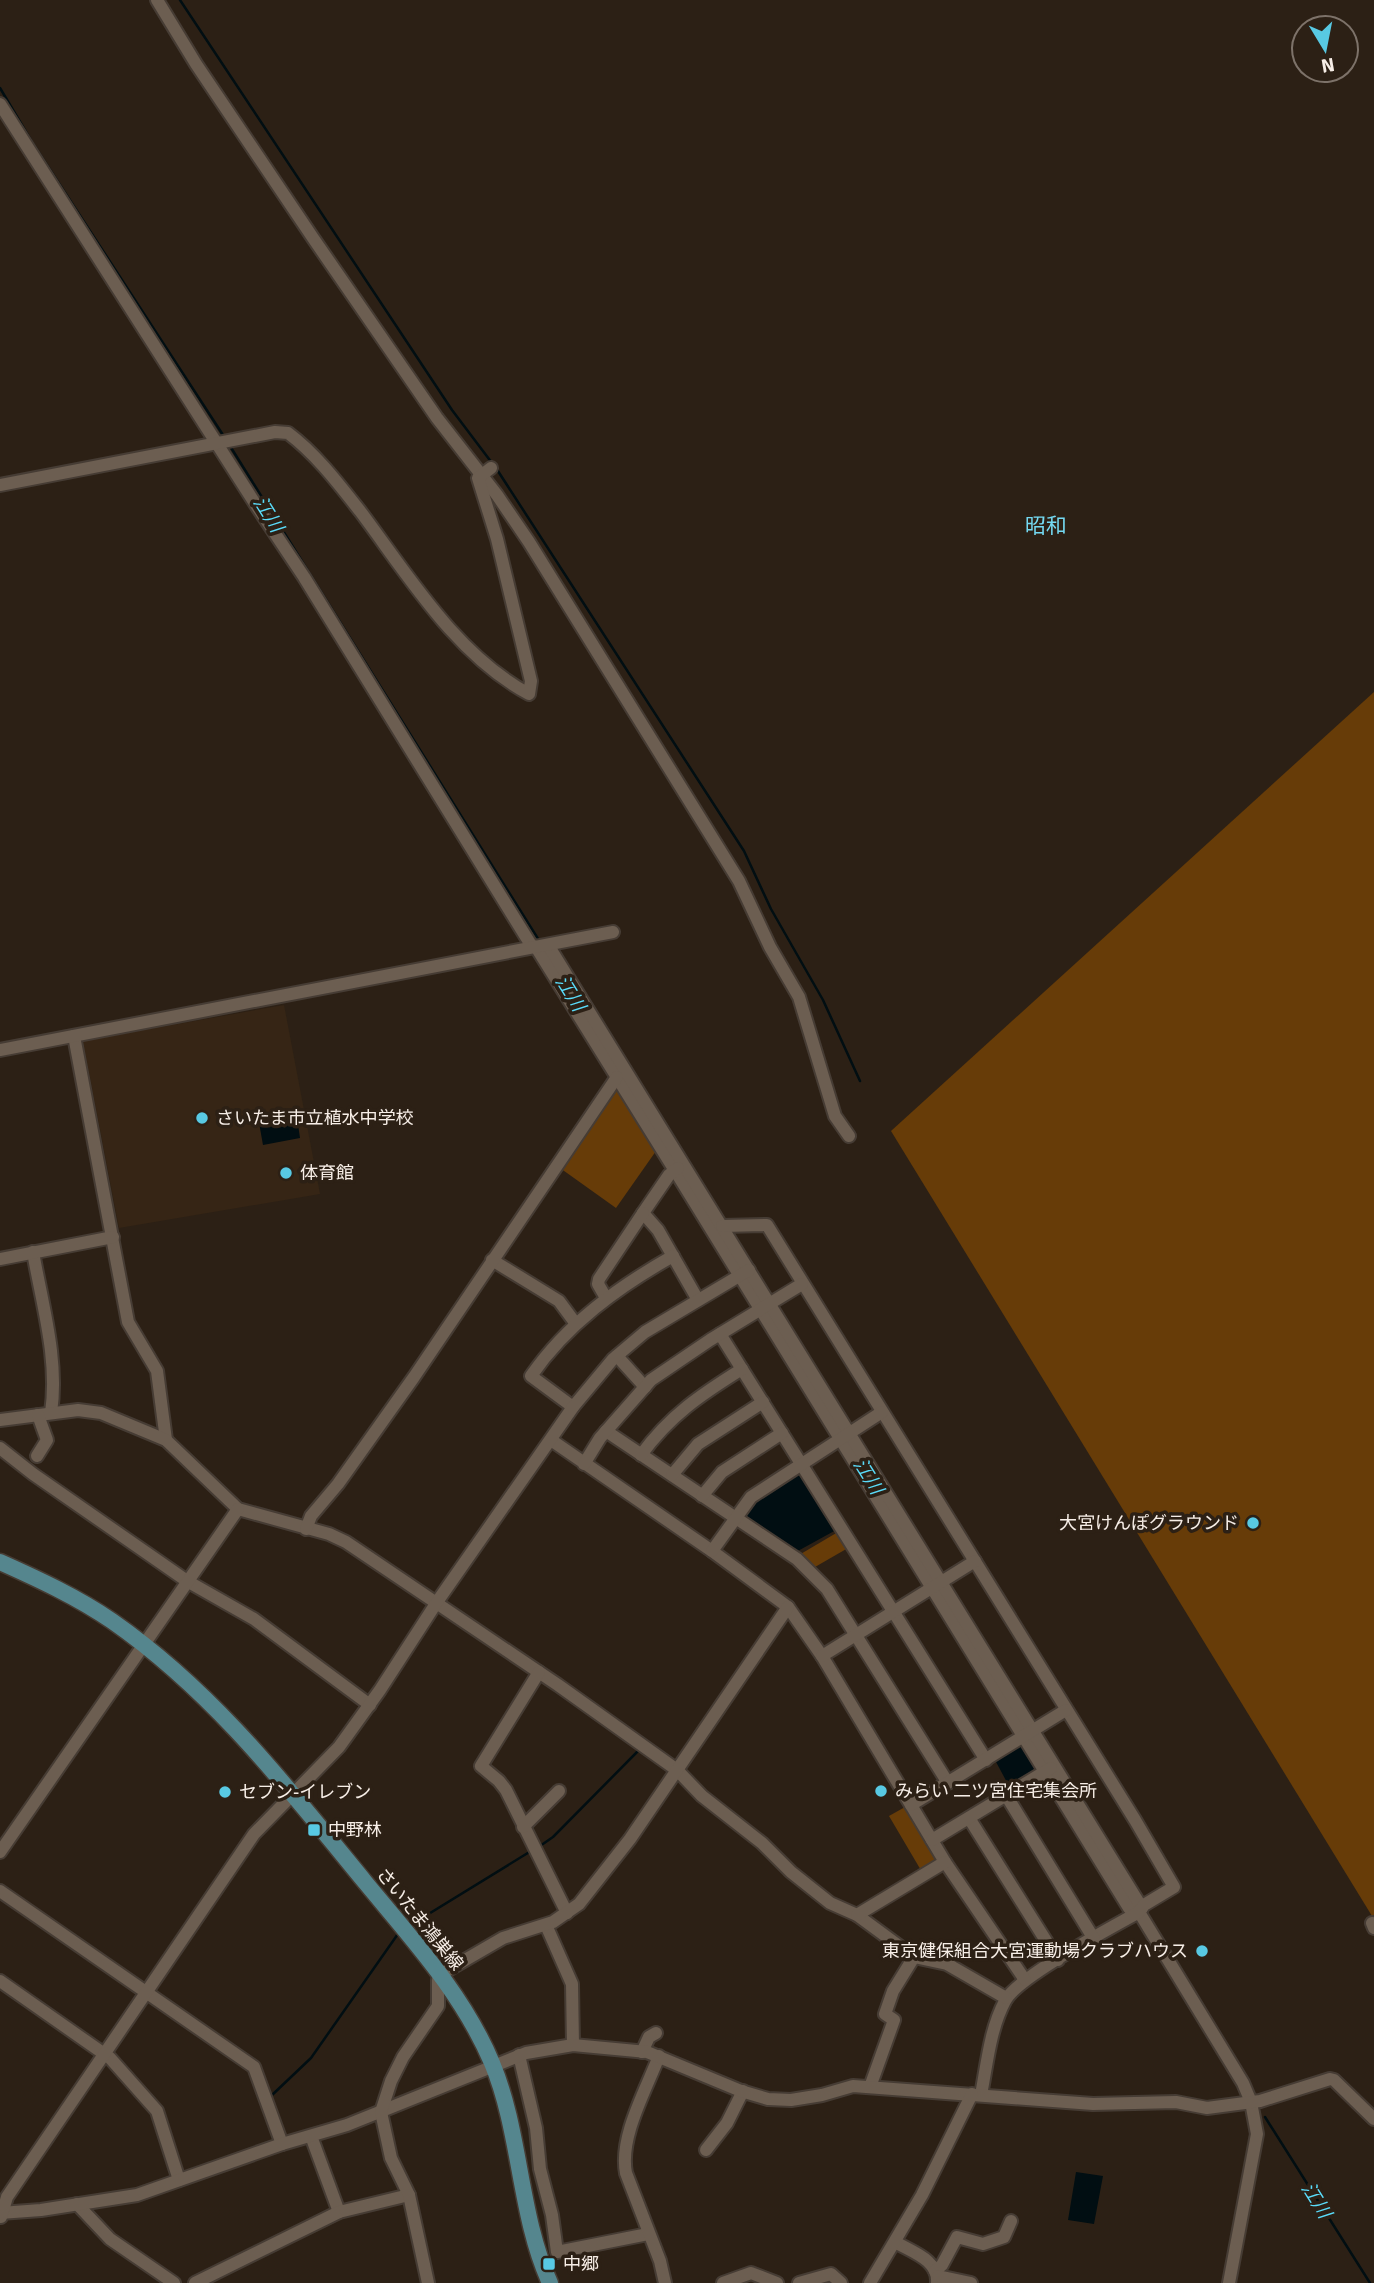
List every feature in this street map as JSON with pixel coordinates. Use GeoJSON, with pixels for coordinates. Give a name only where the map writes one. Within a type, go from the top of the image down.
{"type":"FeatureCollection","features":[{"type":"Feature","properties":{"kind":"main road","name":"さいたま鴻巣線"},"geometry":{"type":"LineString","coordinates":[[0,1562],[72,1597],[143,1644],[213,1704],[294,1795],[441,1974],[468,2015],[493,2065],[507,2110],[536,2243],[550,2283]]}},
{"type":"Feature","properties":{"kind":"street"},"geometry":{"type":"LineString","coordinates":[[157,0],[196,64],[438,418],[487,472],[730,867],[770,947],[799,997],[835,1116],[849,1136]]}},
{"type":"Feature","properties":{"kind":"street"},"geometry":{"type":"LineString","coordinates":[[0,103],[224,442],[531,945],[542,946]]}},
{"type":"Feature","properties":{"kind":"street"},"geometry":{"type":"LineString","coordinates":[[0,485],[275,432],[288,433],[335,478],[421,593],[465,646],[529,694],[531,681],[497,539],[478,478],[487,472]]}},
{"type":"Feature","properties":{"kind":"street"},"geometry":{"type":"LineString","coordinates":[[0,1050],[613,932]]}},
{"type":"Feature","properties":{"kind":"street"},"geometry":{"type":"LineString","coordinates":[[542,946],[617,1077],[678,1168],[722,1226],[744,1273]]}},
{"type":"Feature","properties":{"kind":"street"},"geometry":{"type":"LineString","coordinates":[[542,946],[1050,1768],[1129,1908],[1140,1910],[1218,2040],[1251,2102],[1257,2134],[1229,2283]]}},
{"type":"Feature","properties":{"kind":"street"},"geometry":{"type":"LineString","coordinates":[[74,1035],[128,1322],[157,1371],[166,1440]]}},
{"type":"Feature","properties":{"kind":"street"},"geometry":{"type":"LineString","coordinates":[[306,1529],[311,1516],[338,1484],[368,1441],[617,1077]]}},
{"type":"Feature","properties":{"kind":"street"},"geometry":{"type":"LineString","coordinates":[[606,1298],[598,1284],[599,1279],[643,1213],[678,1168]]}},
{"type":"Feature","properties":{"kind":"street"},"geometry":{"type":"LineString","coordinates":[[643,1213],[658,1230],[698,1300]]}},
{"type":"Feature","properties":{"kind":"street"},"geometry":{"type":"LineString","coordinates":[[722,1226],[767,1225],[1174,1887],[1025,1980],[1006,1998],[976,2094],[932,2177],[870,2283]]}},
{"type":"Feature","properties":{"kind":"street"},"geometry":{"type":"LineString","coordinates":[[0,1259],[113,1237]]}},
{"type":"Feature","properties":{"kind":"street"},"geometry":{"type":"LineString","coordinates":[[33,1252],[49,1339],[54,1393],[45,1414],[47,1440],[37,1456]]}},
{"type":"Feature","properties":{"kind":"street"},"geometry":{"type":"LineString","coordinates":[[573,1407],[531,1376],[544,1358],[606,1298],[673,1256]]}},
{"type":"Feature","properties":{"kind":"street"},"geometry":{"type":"LineString","coordinates":[[492,1260],[559,1301],[576,1325]]}},
{"type":"Feature","properties":{"kind":"street"},"geometry":{"type":"LineString","coordinates":[[744,1273],[645,1332],[617,1356],[573,1407],[339,1747],[254,1834],[7,2197],[1,2216],[136,2195],[381,2112],[519,2055],[573,2045],[659,2056],[768,2099],[790,2100],[822,2095],[853,2085],[1093,2104],[1176,2102],[1207,2108],[1251,2102],[1330,2079],[1374,2119]]}},
{"type":"Feature","properties":{"kind":"street"},"geometry":{"type":"LineString","coordinates":[[584,1464],[606,1431],[651,1380],[802,1284]]}},
{"type":"Feature","properties":{"kind":"street"},"geometry":{"type":"LineString","coordinates":[[720,1334],[986,1760]]}},
{"type":"Feature","properties":{"kind":"street"},"geometry":{"type":"LineString","coordinates":[[617,1356],[645,1387]]}},
{"type":"Feature","properties":{"kind":"street"},"geometry":{"type":"LineString","coordinates":[[641,1455],[668,1421],[683,1408],[743,1369]]}},
{"type":"Feature","properties":{"kind":"street"},"geometry":{"type":"LineString","coordinates":[[672,1475],[698,1444],[763,1402]]}},
{"type":"Feature","properties":{"kind":"street"},"geometry":{"type":"LineString","coordinates":[[0,1420],[78,1410],[101,1413],[166,1440],[238,1510],[329,1534],[346,1542],[539,1672],[677,1770],[702,1796],[762,1843],[791,1872],[830,1903],[857,1915],[914,1957],[947,1964],[1006,1998]]}},
{"type":"Feature","properties":{"kind":"street"},"geometry":{"type":"LineString","coordinates":[[712,1551],[751,1497],[882,1412]]}},
{"type":"Feature","properties":{"kind":"street"},"geometry":{"type":"LineString","coordinates":[[606,1431],[797,1559],[827,1589],[948,1783]]}},
{"type":"Feature","properties":{"kind":"street"},"geometry":{"type":"LineString","coordinates":[[702,1496],[722,1472],[782,1433]]}},
{"type":"Feature","properties":{"kind":"street"},"geometry":{"type":"LineString","coordinates":[[551,1440],[788,1607],[822,1656],[945,1862],[1025,1980]]}},
{"type":"Feature","properties":{"kind":"street"},"geometry":{"type":"LineString","coordinates":[[0,1448],[187,1581],[254,1619],[370,1704]]}},
{"type":"Feature","properties":{"kind":"street"},"geometry":{"type":"LineString","coordinates":[[0,1852],[238,1510]]}},
{"type":"Feature","properties":{"kind":"street"},"geometry":{"type":"LineString","coordinates":[[822,1656],[975,1561]]}},
{"type":"Feature","properties":{"kind":"street"},"geometry":{"type":"LineString","coordinates":[[428,2283],[410,2195],[391,2158],[381,2112],[391,2081],[403,2057],[438,2006],[438,1980],[441,1974],[503,1938],[546,1925],[579,1904],[630,1839],[788,1607]]}},
{"type":"Feature","properties":{"kind":"street"},"geometry":{"type":"LineString","coordinates":[[539,1672],[481,1766],[506,1790],[567,1913]]}},
{"type":"Feature","properties":{"kind":"street"},"geometry":{"type":"LineString","coordinates":[[911,1805],[1066,1710]]}},
{"type":"Feature","properties":{"kind":"street"},"geometry":{"type":"LineString","coordinates":[[932,1840],[1050,1768]]}},
{"type":"Feature","properties":{"kind":"street"},"geometry":{"type":"LineString","coordinates":[[523,1827],[559,1791]]}},
{"type":"Feature","properties":{"kind":"street"},"geometry":{"type":"LineString","coordinates":[[1006,1795],[1094,1939]]}},
{"type":"Feature","properties":{"kind":"street"},"geometry":{"type":"LineString","coordinates":[[969,1818],[1058,1960]]}},
{"type":"Feature","properties":{"kind":"street"},"geometry":{"type":"LineString","coordinates":[[857,1915],[945,1862]]}},
{"type":"Feature","properties":{"kind":"street"},"geometry":{"type":"LineString","coordinates":[[0,1891],[254,2067],[282,2144]]}},
{"type":"Feature","properties":{"kind":"street"},"geometry":{"type":"LineString","coordinates":[[546,1925],[572,1984],[573,2045]]}},
{"type":"Feature","properties":{"kind":"street"},"geometry":{"type":"LineString","coordinates":[[870,2087],[894,2020],[885,2014],[892,1991],[914,1957]]}},
{"type":"Feature","properties":{"kind":"street"},"geometry":{"type":"LineString","coordinates":[[0,1981],[105,2054],[157,2111],[179,2180]]}},
{"type":"Feature","properties":{"kind":"street"},"geometry":{"type":"LineString","coordinates":[[642,2052],[649,2037],[656,2033]]}},
{"type":"Feature","properties":{"kind":"street"},"geometry":{"type":"LineString","coordinates":[[519,2055],[536,2129],[540,2169],[552,2216],[557,2252],[648,2234]]}},
{"type":"Feature","properties":{"kind":"street"},"geometry":{"type":"LineString","coordinates":[[659,2056],[625,2143],[623,2158],[666,2283]]}},
{"type":"Feature","properties":{"kind":"street"},"geometry":{"type":"LineString","coordinates":[[706,2150],[727,2123],[743,2091]]}},
{"type":"Feature","properties":{"kind":"street"},"geometry":{"type":"LineString","coordinates":[[507,2110],[531,2105]]}},
{"type":"Feature","properties":{"kind":"street"},"geometry":{"type":"LineString","coordinates":[[311,2136],[339,2212]]}},
{"type":"Feature","properties":{"kind":"street"},"geometry":{"type":"LineString","coordinates":[[195,2283],[339,2212],[410,2195]]}},
{"type":"Feature","properties":{"kind":"street"},"geometry":{"type":"LineString","coordinates":[[77,2204],[110,2239],[174,2283]]}},
{"type":"Feature","properties":{"kind":"street"},"geometry":{"type":"LineString","coordinates":[[937,2277],[957,2237],[983,2244],[1004,2237],[1011,2221]]}},
{"type":"Feature","properties":{"kind":"street"},"geometry":{"type":"LineString","coordinates":[[895,2242],[929,2261],[937,2277]]}},
{"type":"Feature","properties":{"kind":"street"},"geometry":{"type":"LineString","coordinates":[[723,2283],[751,2273],[777,2283]]}},
{"type":"Feature","properties":{"kind":"street"},"geometry":{"type":"LineString","coordinates":[[799,2283],[831,2274],[841,2283]]}},
{"type":"Feature","properties":{"kind":"street"},"geometry":{"type":"LineString","coordinates":[[937,2277],[971,2283]]}},
{"type":"Feature","properties":{"kind":"shaded area","name":"大宮けんぽグラウンド"},"geometry":{"type":"Polygon","coordinates":[[[1374,692],[1374,1915],[1372,1916],[891,1131],[1374,692]]]}},
{"type":"Feature","properties":{"kind":"shaded area","name":"さいたま市立植水中学校"},"geometry":{"type":"Polygon","coordinates":[[[284,1005],[320,1194],[119,1228],[83,1041],[284,1005]]]}},
{"type":"Feature","properties":{"kind":"shaded area"},"geometry":{"type":"Polygon","coordinates":[[[616,1084],[656,1151],[616,1208],[560,1168],[616,1084]]]}},
{"type":"Feature","properties":{"kind":"shaded area"},"geometry":{"type":"Polygon","coordinates":[[[296,1111],[300,1138],[263,1145],[258,1117],[296,1111]]]}},
{"type":"Feature","properties":{"kind":"shaded area"},"geometry":{"type":"Polygon","coordinates":[[[800,1474],[836,1530],[796,1552],[743,1517],[754,1502],[800,1474]]]}},
{"type":"Feature","properties":{"kind":"shaded area"},"geometry":{"type":"Polygon","coordinates":[[[838,1532],[848,1548],[815,1567],[799,1555],[838,1532]]]}},
{"type":"Feature","properties":{"kind":"shaded area"},"geometry":{"type":"Polygon","coordinates":[[[1021,1744],[1039,1771],[1010,1788],[995,1760],[1021,1744]]]}},
{"type":"Feature","properties":{"kind":"shaded area"},"geometry":{"type":"Polygon","coordinates":[[[905,1807],[939,1862],[922,1872],[889,1816],[905,1807]]]}},
{"type":"Feature","properties":{"kind":"shaded area"},"geometry":{"type":"Polygon","coordinates":[[[1076,2172],[1103,2176],[1094,2224],[1068,2220],[1076,2172]]]}},
{"type":"Feature","properties":{"kind":"waterway"},"geometry":{"type":"LineString","coordinates":[[180,0],[452,410],[492,463]]}},
{"type":"Feature","properties":{"kind":"waterway","name":"江川"},"geometry":{"type":"LineString","coordinates":[[0,88],[32,142],[225,438]]}},
{"type":"Feature","properties":{"kind":"waterway","name":"江川"},"geometry":{"type":"LineString","coordinates":[[230,446],[540,942]]}},
{"type":"Feature","properties":{"kind":"waterway"},"geometry":{"type":"LineString","coordinates":[[496,468],[744,851],[771,909],[823,1000],[860,1081]]}},
{"type":"Feature","properties":{"kind":"waterway"},"geometry":{"type":"LineString","coordinates":[[540,1846],[553,1837],[639,1750]]}},
{"type":"Feature","properties":{"kind":"waterway"},"geometry":{"type":"LineString","coordinates":[[409,1926],[531,1851]]}},
{"type":"Feature","properties":{"kind":"waterway"},"geometry":{"type":"LineString","coordinates":[[271,2096],[311,2058],[400,1931]]}},
{"type":"Feature","properties":{"kind":"waterway","name":"江川"},"geometry":{"type":"LineString","coordinates":[[1265,2117],[1370,2283]]}},
{"type":"Feature","properties":{"kind":"place","name":"さいたま市立植水中学校"},"geometry":{"type":"Point","coordinates":[202,1118]}},
{"type":"Feature","properties":{"kind":"place","name":"体育館"},"geometry":{"type":"Point","coordinates":[286,1173]}},
{"type":"Feature","properties":{"kind":"place","name":"大宮けんぽグラウンド"},"geometry":{"type":"Point","coordinates":[1253,1523]}},
{"type":"Feature","properties":{"kind":"place","name":"みらい 二ツ宮住宅集会所"},"geometry":{"type":"Point","coordinates":[881,1791]}},
{"type":"Feature","properties":{"kind":"place","name":"セブン-イレブン"},"geometry":{"type":"Point","coordinates":[225,1792]}},
{"type":"Feature","properties":{"kind":"place","name":"中野林"},"geometry":{"type":"Point","coordinates":[314,1830]}},
{"type":"Feature","properties":{"kind":"place","name":"東京健保組合大宮運動場クラブハウス"},"geometry":{"type":"Point","coordinates":[1202,1951]}},
{"type":"Feature","properties":{"kind":"place","name":"中郷"},"geometry":{"type":"Point","coordinates":[549,2264]}},
{"type":"Feature","properties":{"kind":"district","name":"昭和"},"geometry":{"type":"Point","coordinates":[1046,526]}}]}
